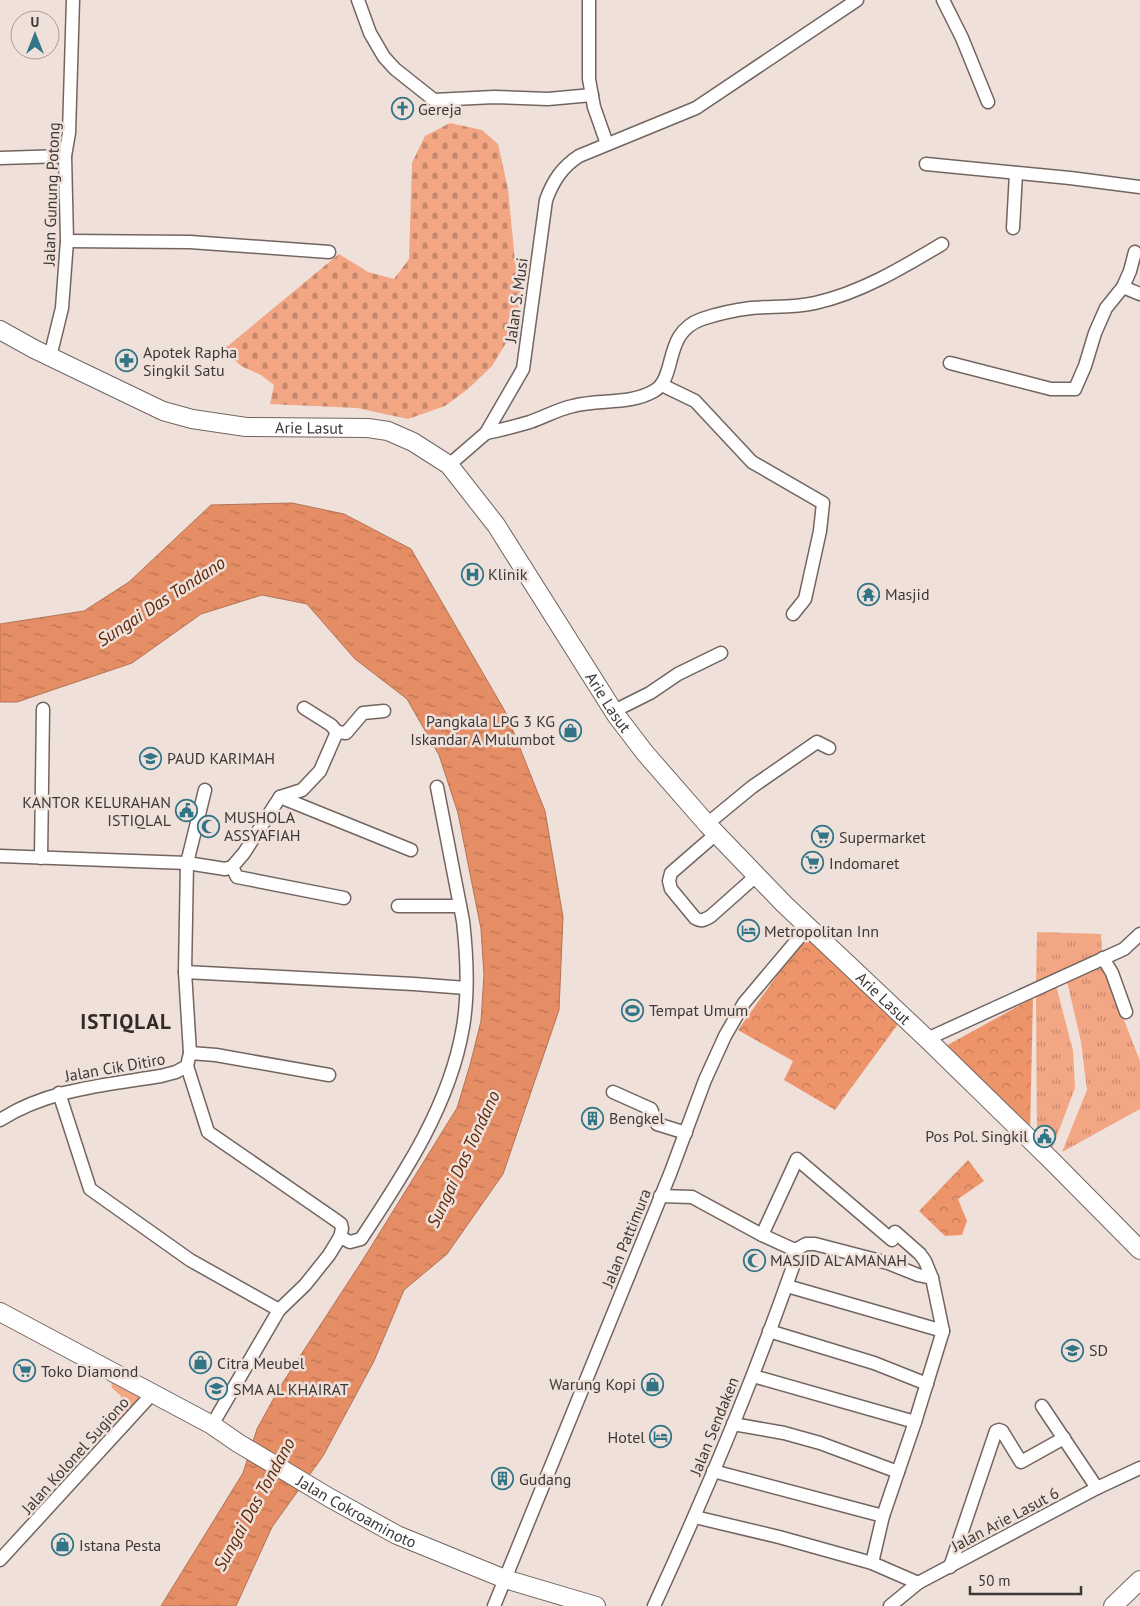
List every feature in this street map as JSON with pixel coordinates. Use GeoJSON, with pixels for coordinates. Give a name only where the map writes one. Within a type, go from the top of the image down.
{"type":"FeatureCollection","features":[{"type":"Feature","properties":{"kind":"main road","name":"Arie Lasut"},"geometry":{"type":"LineString","coordinates":[[0,330],[50,357],[163,412],[192,419],[246,427],[368,428],[388,431],[414,442],[449,465],[496,525],[614,711],[644,753],[711,829],[756,876],[927,1039],[1140,1250]]}},
{"type":"Feature","properties":{"kind":"main road","name":"Jalan Cokroaminoto"},"geometry":{"type":"LineString","coordinates":[[0,1312],[212,1425],[238,1443],[330,1498],[397,1534],[505,1579],[596,1606]]}},
{"type":"Feature","properties":{"kind":"main road"},"geometry":{"type":"LineString","coordinates":[[1113,1606],[1140,1580]]}},
{"type":"Feature","properties":{"kind":"street","name":"Jalan Gunung Potong"},"geometry":{"type":"LineString","coordinates":[[50,357],[62,308],[67,241],[65,156],[69,133],[74,0]]}},
{"type":"Feature","properties":{"kind":"street"},"geometry":{"type":"LineString","coordinates":[[358,0],[370,33],[384,58],[434,100],[494,97],[548,99],[592,96]]}},
{"type":"Feature","properties":{"kind":"street"},"geometry":{"type":"LineString","coordinates":[[589,0],[589,79],[592,96],[607,144]]}},
{"type":"Feature","properties":{"kind":"street","name":"Jalan S. Musi"},"geometry":{"type":"LineString","coordinates":[[449,465],[486,433],[524,369],[546,200],[552,184],[569,162],[607,144],[696,108],[857,0]]}},
{"type":"Feature","properties":{"kind":"street"},"geometry":{"type":"LineString","coordinates":[[943,0],[962,38],[988,102]]}},
{"type":"Feature","properties":{"kind":"street"},"geometry":{"type":"LineString","coordinates":[[0,158],[65,156]]}},
{"type":"Feature","properties":{"kind":"street"},"geometry":{"type":"LineString","coordinates":[[926,164],[1140,187]]}},
{"type":"Feature","properties":{"kind":"street"},"geometry":{"type":"LineString","coordinates":[[1013,228],[1016,173]]}},
{"type":"Feature","properties":{"kind":"street"},"geometry":{"type":"LineString","coordinates":[[67,241],[190,242],[329,252]]}},
{"type":"Feature","properties":{"kind":"street"},"geometry":{"type":"LineString","coordinates":[[486,433],[532,421],[573,406],[638,397],[655,390],[662,385],[672,352],[680,335],[690,324],[703,318],[737,310],[801,306],[832,298],[861,288],[907,265],[942,244]]}},
{"type":"Feature","properties":{"kind":"street"},"geometry":{"type":"LineString","coordinates":[[950,364],[1051,389],[1075,389],[1085,366],[1095,333],[1106,308],[1123,287],[1135,252]]}},
{"type":"Feature","properties":{"kind":"street"},"geometry":{"type":"LineString","coordinates":[[1123,287],[1140,294]]}},
{"type":"Feature","properties":{"kind":"street"},"geometry":{"type":"LineString","coordinates":[[662,385],[694,401],[752,462],[823,503],[820,531],[808,590],[805,599],[793,614]]}},
{"type":"Feature","properties":{"kind":"street"},"geometry":{"type":"LineString","coordinates":[[614,711],[650,693],[678,674],[721,653]]}},
{"type":"Feature","properties":{"kind":"street"},"geometry":{"type":"LineString","coordinates":[[304,708],[331,725],[337,732],[346,733],[363,713],[384,711]]}},
{"type":"Feature","properties":{"kind":"street"},"geometry":{"type":"LineString","coordinates":[[41,858],[43,709]]}},
{"type":"Feature","properties":{"kind":"street"},"geometry":{"type":"LineString","coordinates":[[0,856],[187,863],[218,868],[232,867],[244,853],[280,797],[302,790],[320,771],[337,732]]}},
{"type":"Feature","properties":{"kind":"street"},"geometry":{"type":"LineString","coordinates":[[756,876],[704,921],[694,918],[671,890],[669,881],[671,873],[752,787],[817,742],[829,748]]}},
{"type":"Feature","properties":{"kind":"street"},"geometry":{"type":"LineString","coordinates":[[340,1237],[350,1242],[362,1239],[416,1152],[438,1109],[450,1079],[463,1027],[466,988],[465,939],[437,787]]}},
{"type":"Feature","properties":{"kind":"street","name":"Jalan Cik Ditiro"},"geometry":{"type":"LineString","coordinates":[[0,1120],[34,1102],[59,1093],[161,1076],[176,1072],[187,1066],[190,1053],[185,972],[187,863],[205,790]]}},
{"type":"Feature","properties":{"kind":"street"},"geometry":{"type":"LineString","coordinates":[[280,797],[411,850]]}},
{"type":"Feature","properties":{"kind":"street"},"geometry":{"type":"LineString","coordinates":[[232,867],[237,877],[344,898]]}},
{"type":"Feature","properties":{"kind":"street"},"geometry":{"type":"LineString","coordinates":[[398,906],[460,906]]}},
{"type":"Feature","properties":{"kind":"street","name":"Jalan Pattimura"},"geometry":{"type":"LineString","coordinates":[[494,1606],[686,1133],[705,1080],[725,1036],[744,1003],[808,927]]}},
{"type":"Feature","properties":{"kind":"street"},"geometry":{"type":"LineString","coordinates":[[927,1039],[1124,948],[1140,934]]}},
{"type":"Feature","properties":{"kind":"street"},"geometry":{"type":"LineString","coordinates":[[1103,958],[1112,973],[1126,1012]]}},
{"type":"Feature","properties":{"kind":"street"},"geometry":{"type":"LineString","coordinates":[[185,972],[466,988]]}},
{"type":"Feature","properties":{"kind":"street"},"geometry":{"type":"LineString","coordinates":[[190,1053],[216,1055],[329,1075]]}},
{"type":"Feature","properties":{"kind":"street"},"geometry":{"type":"LineString","coordinates":[[187,1066],[208,1132],[337,1221],[341,1224],[342,1229],[340,1237],[320,1267],[305,1285],[279,1310],[212,1425]]}},
{"type":"Feature","properties":{"kind":"street"},"geometry":{"type":"LineString","coordinates":[[613,1092],[651,1109],[657,1124],[686,1133]]}},
{"type":"Feature","properties":{"kind":"street"},"geometry":{"type":"LineString","coordinates":[[59,1093],[90,1189],[190,1260],[279,1310]]}},
{"type":"Feature","properties":{"kind":"street"},"geometry":{"type":"LineString","coordinates":[[762,1235],[797,1159],[894,1236],[920,1254],[932,1278],[943,1331],[883,1516],[872,1564]]}},
{"type":"Feature","properties":{"kind":"street"},"geometry":{"type":"LineString","coordinates":[[660,1196],[692,1197],[796,1252],[806,1244],[815,1244],[888,1263],[918,1275],[932,1278]]}},
{"type":"Feature","properties":{"kind":"street","name":"Jalan Sendaken"},"geometry":{"type":"LineString","coordinates":[[654,1606],[695,1517],[733,1424],[786,1286],[796,1252]]}},
{"type":"Feature","properties":{"kind":"street"},"geometry":{"type":"LineString","coordinates":[[786,1286],[943,1331]]}},
{"type":"Feature","properties":{"kind":"street"},"geometry":{"type":"LineString","coordinates":[[769,1332],[874,1362],[927,1384]]}},
{"type":"Feature","properties":{"kind":"street"},"geometry":{"type":"LineString","coordinates":[[752,1376],[915,1422]]}},
{"type":"Feature","properties":{"kind":"street","name":"Jalan Kolonel Sugiono"},"geometry":{"type":"LineString","coordinates":[[0,1560],[153,1393]]}},
{"type":"Feature","properties":{"kind":"street"},"geometry":{"type":"LineString","coordinates":[[1042,1406],[1098,1488]]}},
{"type":"Feature","properties":{"kind":"street"},"geometry":{"type":"LineString","coordinates":[[733,1424],[784,1433],[820,1443],[898,1472]]}},
{"type":"Feature","properties":{"kind":"street"},"geometry":{"type":"LineString","coordinates":[[950,1567],[996,1431],[1002,1431],[1020,1462],[1064,1438]]}},
{"type":"Feature","properties":{"kind":"street","name":"Jalan Arie Lasut 6"},"geometry":{"type":"LineString","coordinates":[[890,1606],[918,1583],[1098,1488],[1140,1468]]}},
{"type":"Feature","properties":{"kind":"street"},"geometry":{"type":"LineString","coordinates":[[713,1471],[883,1516]]}},
{"type":"Feature","properties":{"kind":"street"},"geometry":{"type":"LineString","coordinates":[[695,1517],[779,1537],[872,1564],[918,1583]]}},
{"type":"Feature","properties":{"kind":"green space"},"geometry":{"type":"Polygon","coordinates":[[[450,123],[482,130],[498,144],[508,189],[515,262],[521,295],[515,328],[492,366],[468,389],[445,406],[408,419],[357,408],[270,404],[274,385],[261,375],[241,366],[223,350],[339,254],[368,272],[394,279],[409,259],[412,163],[425,136],[450,123]]]}},
{"type":"Feature","properties":{"kind":"green space"},"geometry":{"type":"Polygon","coordinates":[[[808,932],[898,1024],[835,1110],[784,1080],[793,1061],[738,1030],[808,932]]]}},
{"type":"Feature","properties":{"kind":"green space"},"geometry":{"type":"Polygon","coordinates":[[[1037,932],[1101,934],[1102,953],[1036,984],[1037,932]]]}},
{"type":"Feature","properties":{"kind":"green space"},"geometry":{"type":"Polygon","coordinates":[[[1103,966],[1140,1061],[1140,1109],[1062,1152],[1087,1090],[1081,1042],[1067,981],[1103,966]]]}},
{"type":"Feature","properties":{"kind":"green space"},"geometry":{"type":"Polygon","coordinates":[[[1056,985],[1073,1051],[1075,1088],[1050,1154],[1037,1137],[1036,995],[1056,985]]]}},
{"type":"Feature","properties":{"kind":"green space"},"geometry":{"type":"Polygon","coordinates":[[[1033,998],[1030,1132],[944,1047],[1033,998]]]}},
{"type":"Feature","properties":{"kind":"green space"},"geometry":{"type":"Polygon","coordinates":[[[968,1160],[984,1181],[958,1199],[967,1221],[962,1235],[945,1236],[919,1211],[968,1160]]]}},
{"type":"Feature","properties":{"kind":"green space"},"geometry":{"type":"Polygon","coordinates":[[[110,1374],[144,1399],[117,1424],[115,1417],[121,1396],[112,1388],[110,1374]]]}},
{"type":"Feature","properties":{"kind":"water","name":"Sungai Das Tondano"},"geometry":{"type":"Polygon","coordinates":[[[292,503],[344,514],[411,549],[506,713],[545,811],[563,917],[559,1010],[503,1174],[447,1254],[404,1290],[374,1361],[323,1456],[272,1527],[236,1606],[161,1606],[243,1473],[257,1429],[280,1387],[364,1258],[457,1108],[481,1021],[484,975],[481,929],[458,813],[439,755],[407,699],[355,659],[307,604],[262,595],[201,614],[132,663],[17,702],[0,702],[0,624],[84,611],[129,582],[211,505],[292,503]]]}},
{"type":"Feature","properties":{"kind":"place","name":"Gereja"},"geometry":{"type":"Point","coordinates":[402,109]}},
{"type":"Feature","properties":{"kind":"place","name":"Apotek Rapha Singkil Satu"},"geometry":{"type":"Point","coordinates":[127,361]}},
{"type":"Feature","properties":{"kind":"place","name":"Klinik"},"geometry":{"type":"Point","coordinates":[472,574]}},
{"type":"Feature","properties":{"kind":"place","name":"Masjid"},"geometry":{"type":"Point","coordinates":[869,594]}},
{"type":"Feature","properties":{"kind":"place","name":"Pangkala LPG 3 KG Iskandar A Mulumbot"},"geometry":{"type":"Point","coordinates":[571,730]}},
{"type":"Feature","properties":{"kind":"place","name":"PAUD KARIMAH"},"geometry":{"type":"Point","coordinates":[151,758]}},
{"type":"Feature","properties":{"kind":"place","name":"KANTOR KELURAHAN ISTIQLAL"},"geometry":{"type":"Point","coordinates":[187,811]}},
{"type":"Feature","properties":{"kind":"place","name":"MUSHOLA ASSYAFIAH"},"geometry":{"type":"Point","coordinates":[208,826]}},
{"type":"Feature","properties":{"kind":"place","name":"Supermarket"},"geometry":{"type":"Point","coordinates":[823,837]}},
{"type":"Feature","properties":{"kind":"place","name":"Indomaret"},"geometry":{"type":"Point","coordinates":[813,863]}},
{"type":"Feature","properties":{"kind":"place","name":"Metropolitan Inn"},"geometry":{"type":"Point","coordinates":[748,931]}},
{"type":"Feature","properties":{"kind":"place","name":"Tempat Umum"},"geometry":{"type":"Point","coordinates":[633,1010]}},
{"type":"Feature","properties":{"kind":"place","name":"Bengkel"},"geometry":{"type":"Point","coordinates":[593,1118]}},
{"type":"Feature","properties":{"kind":"place","name":"Pos Pol. Singkil"},"geometry":{"type":"Point","coordinates":[1044,1136]}},
{"type":"Feature","properties":{"kind":"place","name":"MASJID AL AMANAH"},"geometry":{"type":"Point","coordinates":[754,1260]}},
{"type":"Feature","properties":{"kind":"place","name":"SD"},"geometry":{"type":"Point","coordinates":[1073,1350]}},
{"type":"Feature","properties":{"kind":"place","name":"Citra Meubel"},"geometry":{"type":"Point","coordinates":[201,1363]}},
{"type":"Feature","properties":{"kind":"place","name":"Toko Diamond"},"geometry":{"type":"Point","coordinates":[25,1371]}},
{"type":"Feature","properties":{"kind":"place","name":"Warung Kopi"},"geometry":{"type":"Point","coordinates":[652,1384]}},
{"type":"Feature","properties":{"kind":"place","name":"SMA AL KHAIRAT"},"geometry":{"type":"Point","coordinates":[217,1389]}},
{"type":"Feature","properties":{"kind":"place","name":"Hotel"},"geometry":{"type":"Point","coordinates":[661,1437]}},
{"type":"Feature","properties":{"kind":"place","name":"Gudang"},"geometry":{"type":"Point","coordinates":[503,1479]}},
{"type":"Feature","properties":{"kind":"place","name":"Istana Pesta"},"geometry":{"type":"Point","coordinates":[63,1545]}},
{"type":"Feature","properties":{"kind":"district","name":"ISTIQLAL"},"geometry":{"type":"Point","coordinates":[126,1021]}}]}
